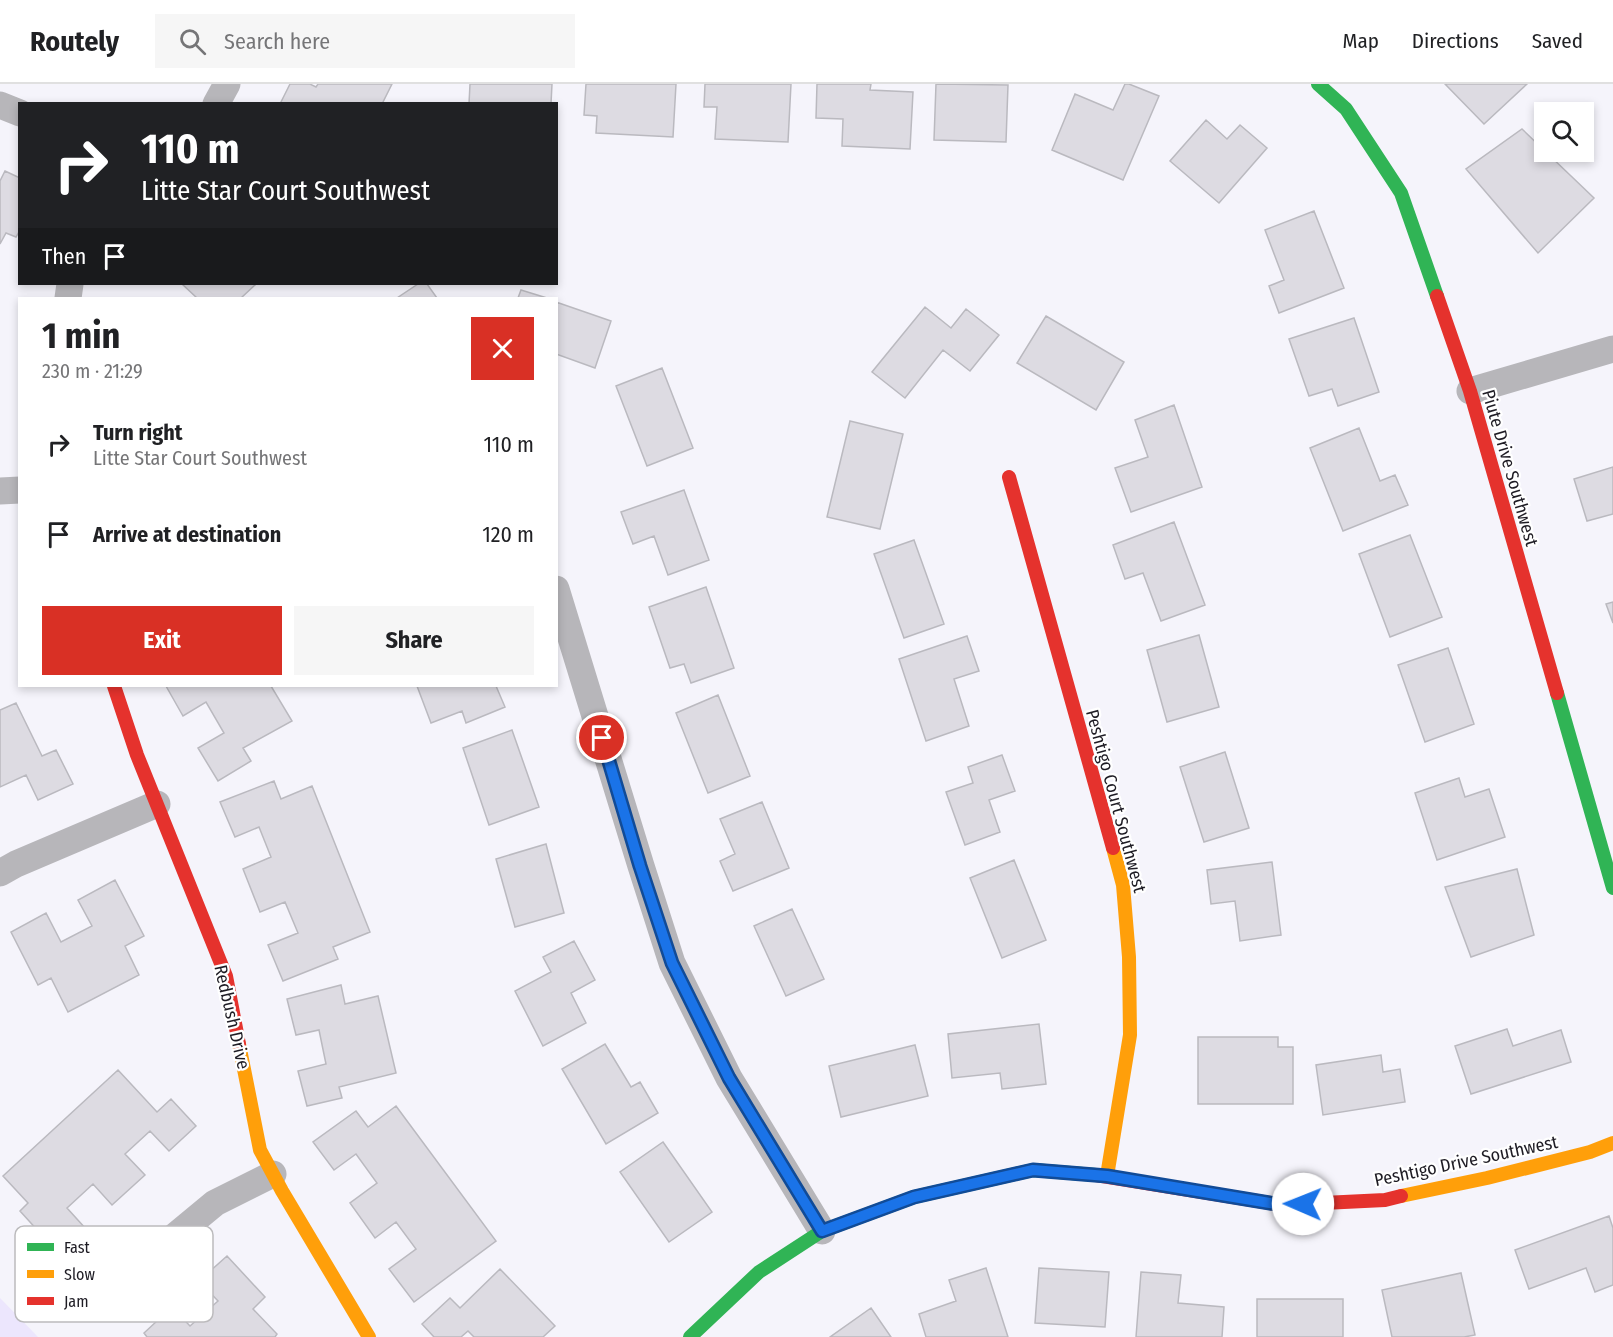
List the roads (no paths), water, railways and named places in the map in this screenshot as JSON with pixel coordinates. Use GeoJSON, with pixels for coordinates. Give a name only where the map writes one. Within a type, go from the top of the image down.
{"type":"FeatureCollection","features":[{"type":"Feature","properties":{"kind":"street"},"geometry":{"type":"LineString","coordinates":[[217,102],[227,84]]}},
{"type":"Feature","properties":{"kind":"street","name":"Piute Drive Southwest"},"geometry":{"type":"LineString","coordinates":[[1318,84],[1346,109],[1401,193],[1470,391],[1613,888]]}},
{"type":"Feature","properties":{"kind":"street"},"geometry":{"type":"LineString","coordinates":[[0,105],[18,112]]}},
{"type":"Feature","properties":{"kind":"street"},"geometry":{"type":"LineString","coordinates":[[1470,391],[1613,349]]}},
{"type":"Feature","properties":{"kind":"street","name":"Peshtigo Court Southwest"},"geometry":{"type":"LineString","coordinates":[[1009,477],[1122,885],[1129,957],[1130,1035],[1107,1176]]}},
{"type":"Feature","properties":{"kind":"street"},"geometry":{"type":"LineString","coordinates":[[0,491],[18,490]]}},
{"type":"Feature","properties":{"kind":"street"},"geometry":{"type":"LineString","coordinates":[[558,596],[640,866],[672,963],[729,1078],[822,1231]]}},
{"type":"Feature","properties":{"kind":"street","name":"Redbush Drive"},"geometry":{"type":"LineString","coordinates":[[114,687],[137,755],[226,976],[261,1150],[282,1191],[369,1337]]}},
{"type":"Feature","properties":{"kind":"street"},"geometry":{"type":"LineString","coordinates":[[0,873],[16,864],[157,804]]}},
{"type":"Feature","properties":{"kind":"street","name":"Peshtigo Drive Southwest"},"geometry":{"type":"LineString","coordinates":[[690,1337],[759,1272],[822,1231],[914,1197],[1033,1170],[1107,1176],[1282,1205],[1385,1200],[1487,1179],[1590,1152],[1613,1143]]}},
{"type":"Feature","properties":{"kind":"street"},"geometry":{"type":"LineString","coordinates":[[187,1226],[215,1203],[273,1174]]}}]}
